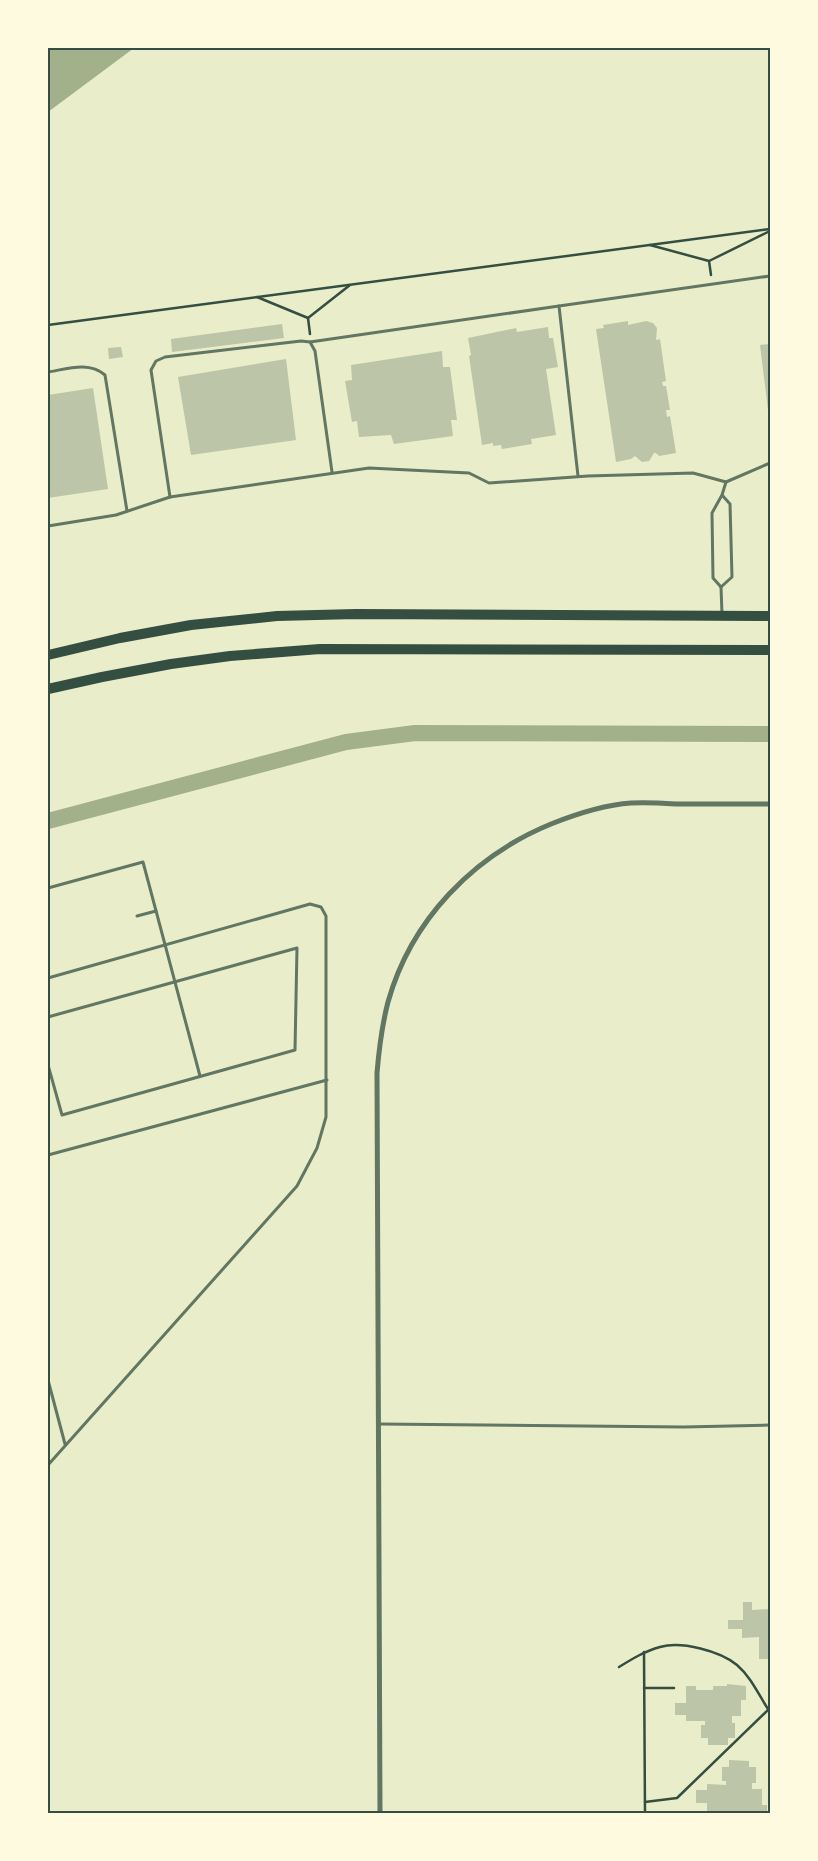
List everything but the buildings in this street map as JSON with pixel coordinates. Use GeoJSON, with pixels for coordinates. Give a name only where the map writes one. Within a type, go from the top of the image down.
{"type":"FeatureCollection","features":[{"type":"Feature","properties":{"kind":"main road"},"geometry":{"type":"LineString","coordinates":[[48,655],[104,641],[191,625],[277,616],[366,614],[770,616]]}},
{"type":"Feature","properties":{"kind":"main road"},"geometry":{"type":"LineString","coordinates":[[48,689],[171,664],[230,656],[320,649],[770,650]]}},
{"type":"Feature","properties":{"kind":"street"},"geometry":{"type":"LineString","coordinates":[[380,1814],[377,1073],[380,1042],[388,1002],[398,976],[411,946],[432,913],[457,885],[478,866],[508,845],[530,834],[580,812],[630,803],[770,804]]}},
{"type":"Feature","properties":{"kind":"lane"},"geometry":{"type":"LineString","coordinates":[[170,497],[152,370],[156,361],[165,358],[291,342],[310,342],[770,276]]}},
{"type":"Feature","properties":{"kind":"lane"},"geometry":{"type":"LineString","coordinates":[[559,306],[578,476]]}},
{"type":"Feature","properties":{"kind":"lane"},"geometry":{"type":"LineString","coordinates":[[310,342],[315,351],[332,472]]}},
{"type":"Feature","properties":{"kind":"lane"},"geometry":{"type":"LineString","coordinates":[[48,372],[87,366],[98,368],[105,375],[128,511]]}},
{"type":"Feature","properties":{"kind":"lane"},"geometry":{"type":"LineString","coordinates":[[48,526],[116,515],[170,497],[370,468],[468,473],[489,483],[578,476],[693,473],[726,482],[770,463]]}},
{"type":"Feature","properties":{"kind":"lane"},"geometry":{"type":"LineString","coordinates":[[722,616],[721,587],[713,578],[712,513],[722,495],[726,482]]}},
{"type":"Feature","properties":{"kind":"lane"},"geometry":{"type":"LineString","coordinates":[[721,587],[732,577],[730,504],[722,495]]}},
{"type":"Feature","properties":{"kind":"lane"},"geometry":{"type":"LineString","coordinates":[[48,888],[142,862],[200,1076]]}},
{"type":"Feature","properties":{"kind":"lane"},"geometry":{"type":"LineString","coordinates":[[48,978],[310,904],[321,907],[326,916],[326,1117],[317,1148],[297,1186],[48,1465]]}},
{"type":"Feature","properties":{"kind":"lane"},"geometry":{"type":"LineString","coordinates":[[137,916],[156,911]]}},
{"type":"Feature","properties":{"kind":"lane"},"geometry":{"type":"LineString","coordinates":[[48,1017],[297,948],[295,1050],[62,1115],[48,1065]]}},
{"type":"Feature","properties":{"kind":"lane"},"geometry":{"type":"LineString","coordinates":[[48,1155],[327,1080]]}},
{"type":"Feature","properties":{"kind":"lane"},"geometry":{"type":"LineString","coordinates":[[48,1380],[65,1445]]}},
{"type":"Feature","properties":{"kind":"lane"},"geometry":{"type":"LineString","coordinates":[[379,1424],[684,1427],[770,1425]]}},
{"type":"Feature","properties":{"kind":"path"},"geometry":{"type":"LineString","coordinates":[[648,244],[709,261],[770,230]]}},
{"type":"Feature","properties":{"kind":"path"},"geometry":{"type":"LineString","coordinates":[[48,325],[648,244],[770,230]]}},
{"type":"Feature","properties":{"kind":"path"},"geometry":{"type":"LineString","coordinates":[[709,261],[711,275]]}},
{"type":"Feature","properties":{"kind":"path"},"geometry":{"type":"LineString","coordinates":[[308,318],[352,284]]}},
{"type":"Feature","properties":{"kind":"path"},"geometry":{"type":"LineString","coordinates":[[255,297],[308,318]]}},
{"type":"Feature","properties":{"kind":"path"},"geometry":{"type":"LineString","coordinates":[[308,318],[310,342]]}},
{"type":"Feature","properties":{"kind":"path"},"geometry":{"type":"LineString","coordinates":[[619,1667],[644,1652],[662,1646],[681,1646],[708,1650],[736,1664],[755,1685],[770,1711],[677,1798],[645,1802]]}},
{"type":"Feature","properties":{"kind":"path"},"geometry":{"type":"LineString","coordinates":[[644,1652],[645,1814]]}},
{"type":"Feature","properties":{"kind":"path"},"geometry":{"type":"LineString","coordinates":[[644,1688],[674,1688]]}},
{"type":"Feature","properties":{"kind":"shaded area"},"geometry":{"type":"Polygon","coordinates":[[[48,48],[134,48],[48,112],[48,48]]]}},
{"type":"Feature","properties":{"kind":"waterway"},"geometry":{"type":"LineString","coordinates":[[48,821],[346,742],[415,733],[770,734]]}}]}
